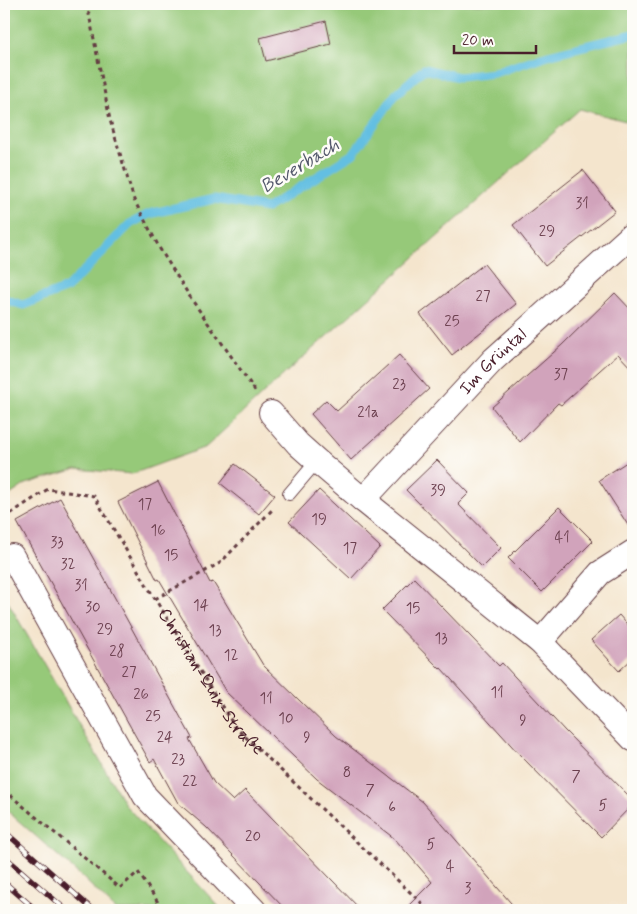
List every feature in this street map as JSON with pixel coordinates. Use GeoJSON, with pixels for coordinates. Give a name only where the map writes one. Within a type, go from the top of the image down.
{"type":"FeatureCollection","features":[{"type":"Feature","properties":{"kind":"street","name":"Im Grüntal"},"geometry":{"type":"LineString","coordinates":[[363,500],[492,360],[633,234]]}},
{"type":"Feature","properties":{"kind":"street"},"geometry":{"type":"LineString","coordinates":[[270,413],[298,444],[317,461],[540,642],[633,738]]}},
{"type":"Feature","properties":{"kind":"street"},"geometry":{"type":"LineString","coordinates":[[540,642],[600,573],[633,552]]}},
{"type":"Feature","properties":{"kind":"street"},"geometry":{"type":"LineString","coordinates":[[12,556],[146,796],[254,910]]}},
{"type":"Feature","properties":{"kind":"lane"},"geometry":{"type":"LineString","coordinates":[[289,494],[317,461]]}},
{"type":"Feature","properties":{"kind":"path"},"geometry":{"type":"LineString","coordinates":[[87,4],[110,120],[134,200],[160,248],[192,300],[270,413]]}},
{"type":"Feature","properties":{"kind":"path","name":"Christian-Quix-Straße"},"geometry":{"type":"LineString","coordinates":[[4,518],[48,489],[94,496],[155,599],[235,727],[429,910]]}},
{"type":"Feature","properties":{"kind":"path"},"geometry":{"type":"LineString","coordinates":[[155,599],[220,563],[289,494]]}},
{"type":"Feature","properties":{"kind":"path"},"geometry":{"type":"LineString","coordinates":[[4,790],[120,888],[138,872],[163,910]]}},
{"type":"Feature","properties":{"kind":"green space"},"geometry":{"type":"Polygon","coordinates":[[[4,4],[633,4],[633,123],[580,109],[280,378],[206,447],[132,474],[76,469],[26,484],[4,499],[4,4]]]}},
{"type":"Feature","properties":{"kind":"green space"},"geometry":{"type":"Polygon","coordinates":[[[4,595],[126,806],[222,910],[116,910],[82,877],[4,808],[4,595]]]}},
{"type":"Feature","properties":{"kind":"building"},"geometry":{"type":"Polygon","coordinates":[[[326,21],[331,44],[266,61],[260,38],[326,21]]]}},
{"type":"Feature","properties":{"kind":"building"},"geometry":{"type":"Polygon","coordinates":[[[583,170],[615,211],[545,266],[513,225],[583,170]]]}},
{"type":"Feature","properties":{"kind":"building"},"geometry":{"type":"Polygon","coordinates":[[[484,264],[516,304],[452,355],[420,314],[484,264]]]}},
{"type":"Feature","properties":{"kind":"building"},"geometry":{"type":"Polygon","coordinates":[[[615,293],[633,312],[633,370],[618,354],[561,405],[558,403],[520,442],[492,407],[562,345],[615,293]]]}},
{"type":"Feature","properties":{"kind":"building"},"geometry":{"type":"Polygon","coordinates":[[[399,355],[429,389],[351,460],[311,414],[326,400],[337,411],[399,355]]]}},
{"type":"Feature","properties":{"kind":"building"},"geometry":{"type":"Polygon","coordinates":[[[633,458],[633,533],[599,480],[633,458]]]}},
{"type":"Feature","properties":{"kind":"building"},"geometry":{"type":"Polygon","coordinates":[[[437,460],[469,493],[458,504],[501,548],[482,567],[406,490],[437,460]]]}},
{"type":"Feature","properties":{"kind":"building"},"geometry":{"type":"Polygon","coordinates":[[[235,464],[275,495],[259,514],[220,483],[235,464]]]}},
{"type":"Feature","properties":{"kind":"building"},"geometry":{"type":"Polygon","coordinates":[[[158,482],[210,583],[213,582],[263,665],[336,736],[423,802],[517,910],[404,910],[432,882],[395,839],[317,779],[226,692],[159,579],[157,580],[118,502],[158,482]]]}},
{"type":"Feature","properties":{"kind":"building"},"geometry":{"type":"Polygon","coordinates":[[[319,490],[380,547],[351,579],[289,522],[319,490]]]}},
{"type":"Feature","properties":{"kind":"building"},"geometry":{"type":"Polygon","coordinates":[[[60,498],[192,738],[189,739],[214,783],[233,801],[245,790],[361,910],[286,910],[206,827],[178,803],[154,759],[150,762],[17,522],[60,498]]]}},
{"type":"Feature","properties":{"kind":"building"},"geometry":{"type":"Polygon","coordinates":[[[559,507],[593,541],[542,592],[508,558],[559,507]]]}},
{"type":"Feature","properties":{"kind":"building"},"geometry":{"type":"Polygon","coordinates":[[[414,578],[499,666],[502,663],[633,800],[633,804],[601,837],[520,755],[441,668],[382,610],[414,578]]]}},
{"type":"Feature","properties":{"kind":"building"},"geometry":{"type":"Polygon","coordinates":[[[619,615],[633,631],[633,658],[619,671],[591,640],[619,615]]]}},
{"type":"Feature","properties":{"kind":"waterway","name":"Beverbach"},"geometry":{"type":"LineString","coordinates":[[4,299],[23,305],[67,288],[130,224],[149,214],[214,199],[267,208],[353,154],[396,94],[424,69],[459,77],[494,73],[548,55],[633,34]]}},
{"type":"Feature","properties":{"kind":"railway"},"geometry":{"type":"LineString","coordinates":[[4,831],[93,910]]}},
{"type":"Feature","properties":{"kind":"railway"},"geometry":{"type":"LineString","coordinates":[[4,856],[66,910]]}},
{"type":"Feature","properties":{"kind":"railway"},"geometry":{"type":"LineString","coordinates":[[4,882],[36,910]]}}]}
